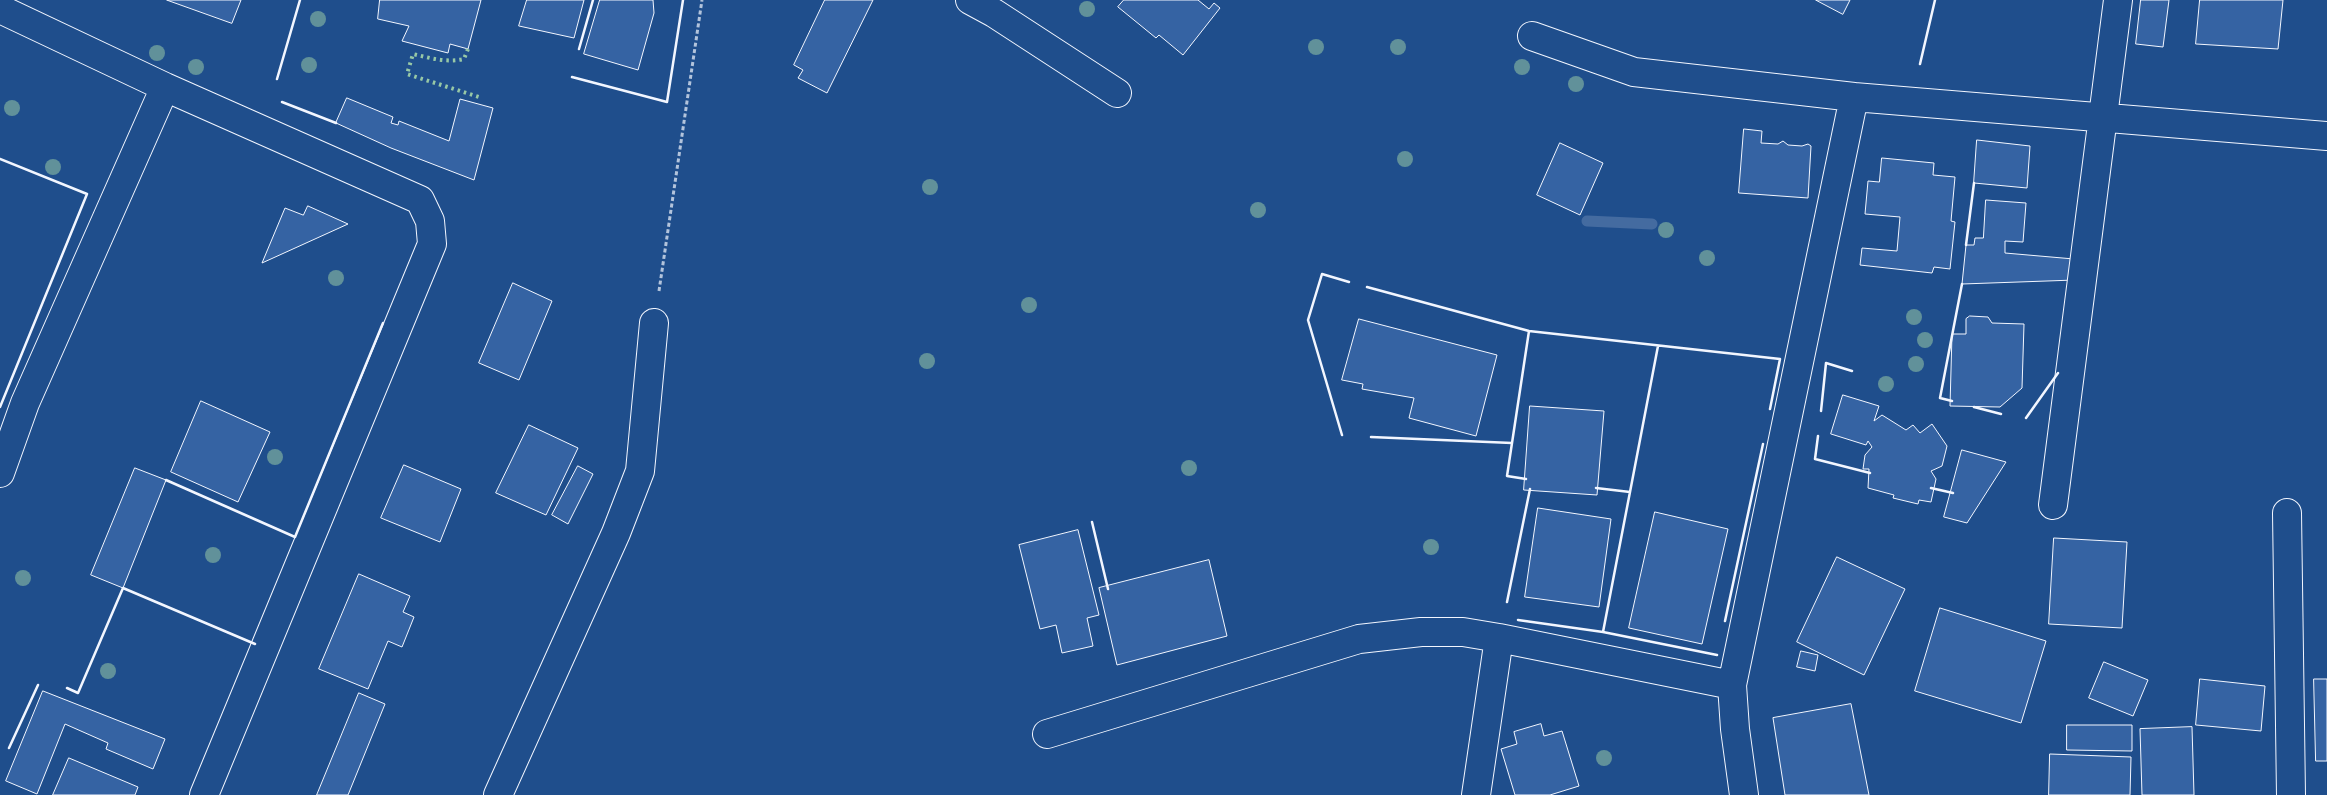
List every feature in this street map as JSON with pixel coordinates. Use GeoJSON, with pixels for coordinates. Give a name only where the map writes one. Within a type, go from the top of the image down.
{"type":"FeatureCollection","features":[{"type":"Feature","properties":{"kind":"street"},"geometry":{"type":"LineString","coordinates":[[970,0],[994,13],[1117,93]]}},
{"type":"Feature","properties":{"kind":"street"},"geometry":{"type":"LineString","coordinates":[[2053,505],[2118,0]]}},
{"type":"Feature","properties":{"kind":"street"},"geometry":{"type":"LineString","coordinates":[[0,8],[165,87],[420,200],[430,221],[432,244],[204,795]]}},
{"type":"Feature","properties":{"kind":"street"},"geometry":{"type":"LineString","coordinates":[[1532,36],[1634,72],[1854,96],[2327,136]]}},
{"type":"Feature","properties":{"kind":"street"},"geometry":{"type":"LineString","coordinates":[[0,473],[25,403],[165,87]]}},
{"type":"Feature","properties":{"kind":"street"},"geometry":{"type":"LineString","coordinates":[[1744,795],[1735,729],[1732,685],[1854,96]]}},
{"type":"Feature","properties":{"kind":"street"},"geometry":{"type":"LineString","coordinates":[[498,795],[616,533],[640,471],[654,323]]}},
{"type":"Feature","properties":{"kind":"street"},"geometry":{"type":"LineString","coordinates":[[2287,513],[2291,795]]}},
{"type":"Feature","properties":{"kind":"street"},"geometry":{"type":"LineString","coordinates":[[1047,734],[1359,639],[1421,632],[1463,632],[1499,638],[1732,685]]}},
{"type":"Feature","properties":{"kind":"street"},"geometry":{"type":"LineString","coordinates":[[1476,795],[1499,638]]}},
{"type":"Feature","properties":{"kind":"path"},"geometry":{"type":"LineString","coordinates":[[654,323],[702,0]]}},
{"type":"Feature","properties":{"kind":"building"},"geometry":{"type":"Polygon","coordinates":[[[167,0],[241,0],[232,23],[167,0]]]}},
{"type":"Feature","properties":{"kind":"building"},"geometry":{"type":"Polygon","coordinates":[[[380,0],[481,0],[468,49],[450,44],[448,53],[402,41],[409,26],[378,19],[380,0]]]}},
{"type":"Feature","properties":{"kind":"building"},"geometry":{"type":"Polygon","coordinates":[[[527,0],[584,0],[574,38],[519,26],[527,0]]]}},
{"type":"Feature","properties":{"kind":"building"},"geometry":{"type":"Polygon","coordinates":[[[600,0],[653,0],[654,13],[638,70],[584,54],[600,0]]]}},
{"type":"Feature","properties":{"kind":"building"},"geometry":{"type":"Polygon","coordinates":[[[825,0],[873,0],[827,93],[798,78],[803,70],[794,65],[825,0]]]}},
{"type":"Feature","properties":{"kind":"building"},"geometry":{"type":"Polygon","coordinates":[[[1124,0],[1198,0],[1209,9],[1214,3],[1220,8],[1183,55],[1159,35],[1156,38],[1118,7],[1124,0]]]}},
{"type":"Feature","properties":{"kind":"building"},"geometry":{"type":"Polygon","coordinates":[[[1816,0],[1850,0],[1843,14],[1816,0]]]}},
{"type":"Feature","properties":{"kind":"building"},"geometry":{"type":"Polygon","coordinates":[[[2141,0],[2169,0],[2163,47],[2136,44],[2141,0]]]}},
{"type":"Feature","properties":{"kind":"building"},"geometry":{"type":"Polygon","coordinates":[[[2200,0],[2283,0],[2278,49],[2196,44],[2200,0]]]}},
{"type":"Feature","properties":{"kind":"building"},"geometry":{"type":"Polygon","coordinates":[[[347,98],[393,117],[391,123],[398,125],[399,121],[449,141],[460,99],[493,108],[474,180],[391,148],[336,123],[347,98]]]}},
{"type":"Feature","properties":{"kind":"building"},"geometry":{"type":"Polygon","coordinates":[[[1744,129],[1762,131],[1761,143],[1778,144],[1783,141],[1788,145],[1802,146],[1808,144],[1811,146],[1808,198],[1739,193],[1744,129]]]}},
{"type":"Feature","properties":{"kind":"building"},"geometry":{"type":"Polygon","coordinates":[[[1977,140],[2030,146],[2027,188],[1974,183],[1977,140]]]}},
{"type":"Feature","properties":{"kind":"building"},"geometry":{"type":"Polygon","coordinates":[[[1560,143],[1603,163],[1580,215],[1537,195],[1560,143]]]}},
{"type":"Feature","properties":{"kind":"building"},"geometry":{"type":"Polygon","coordinates":[[[1882,158],[1934,163],[1933,175],[1955,177],[1951,221],[1955,222],[1950,269],[1934,267],[1932,273],[1860,265],[1862,248],[1897,251],[1900,217],[1865,214],[1868,181],[1879,182],[1882,158]]]}},
{"type":"Feature","properties":{"kind":"building"},"geometry":{"type":"Polygon","coordinates":[[[1986,200],[2026,203],[2023,242],[2005,241],[2005,253],[2074,259],[2075,280],[1962,284],[1966,245],[1974,245],[1975,238],[1983,238],[1986,200]]]}},
{"type":"Feature","properties":{"kind":"building"},"geometry":{"type":"Polygon","coordinates":[[[308,206],[348,224],[262,263],[285,208],[303,215],[308,206]]]}},
{"type":"Feature","properties":{"kind":"building"},"geometry":{"type":"Polygon","coordinates":[[[513,283],[552,301],[519,380],[479,363],[513,283]]]}},
{"type":"Feature","properties":{"kind":"building"},"geometry":{"type":"Polygon","coordinates":[[[1970,316],[1988,317],[1992,323],[2024,324],[2022,388],[2000,407],[1950,406],[1952,334],[1966,334],[1966,319],[1970,316]]]}},
{"type":"Feature","properties":{"kind":"building"},"geometry":{"type":"Polygon","coordinates":[[[1359,319],[1497,355],[1476,436],[1409,418],[1414,398],[1362,389],[1363,384],[1342,380],[1359,319]]]}},
{"type":"Feature","properties":{"kind":"building"},"geometry":{"type":"Polygon","coordinates":[[[1843,395],[1879,406],[1874,421],[1882,415],[1906,430],[1913,425],[1920,433],[1932,424],[1947,446],[1942,466],[1931,471],[1936,479],[1931,502],[1919,500],[1918,504],[1893,498],[1894,495],[1868,488],[1869,469],[1863,469],[1865,455],[1872,447],[1868,441],[1866,445],[1831,434],[1843,395]]]}},
{"type":"Feature","properties":{"kind":"building"},"geometry":{"type":"Polygon","coordinates":[[[201,401],[270,432],[238,502],[171,472],[201,401]]]}},
{"type":"Feature","properties":{"kind":"building"},"geometry":{"type":"Polygon","coordinates":[[[1530,406],[1604,411],[1597,495],[1524,490],[1530,406]]]}},
{"type":"Feature","properties":{"kind":"building"},"geometry":{"type":"Polygon","coordinates":[[[529,425],[578,448],[546,515],[496,493],[529,425]]]}},
{"type":"Feature","properties":{"kind":"building"},"geometry":{"type":"Polygon","coordinates":[[[1962,450],[2006,462],[1967,523],[1944,517],[1962,450]]]}},
{"type":"Feature","properties":{"kind":"building"},"geometry":{"type":"Polygon","coordinates":[[[404,465],[461,489],[440,542],[381,518],[404,465]]]}},
{"type":"Feature","properties":{"kind":"building"},"geometry":{"type":"Polygon","coordinates":[[[578,466],[593,474],[568,524],[552,515],[578,466]]]}},
{"type":"Feature","properties":{"kind":"building"},"geometry":{"type":"Polygon","coordinates":[[[135,468],[166,480],[123,588],[91,575],[135,468]]]}},
{"type":"Feature","properties":{"kind":"building"},"geometry":{"type":"Polygon","coordinates":[[[1538,508],[1611,519],[1599,607],[1525,597],[1538,508]]]}},
{"type":"Feature","properties":{"kind":"building"},"geometry":{"type":"Polygon","coordinates":[[[1655,512],[1728,529],[1702,644],[1629,628],[1655,512]]]}},
{"type":"Feature","properties":{"kind":"building"},"geometry":{"type":"Polygon","coordinates":[[[1078,530],[1099,615],[1087,618],[1093,646],[1062,653],[1056,625],[1040,629],[1019,545],[1078,530]]]}},
{"type":"Feature","properties":{"kind":"building"},"geometry":{"type":"Polygon","coordinates":[[[2054,538],[2127,542],[2122,628],[2049,624],[2054,538]]]}},
{"type":"Feature","properties":{"kind":"building"},"geometry":{"type":"Polygon","coordinates":[[[1837,557],[1905,589],[1864,675],[1797,642],[1837,557]]]}},
{"type":"Feature","properties":{"kind":"building"},"geometry":{"type":"Polygon","coordinates":[[[1209,560],[1227,636],[1117,665],[1099,588],[1209,560]]]}},
{"type":"Feature","properties":{"kind":"building"},"geometry":{"type":"Polygon","coordinates":[[[359,574],[410,596],[403,612],[414,617],[402,647],[388,641],[368,689],[319,669],[359,574]]]}},
{"type":"Feature","properties":{"kind":"building"},"geometry":{"type":"Polygon","coordinates":[[[1940,608],[2046,641],[2021,723],[1915,691],[1940,608]]]}},
{"type":"Feature","properties":{"kind":"building"},"geometry":{"type":"Polygon","coordinates":[[[1801,651],[1818,655],[1815,671],[1797,667],[1801,651]]]}},
{"type":"Feature","properties":{"kind":"building"},"geometry":{"type":"Polygon","coordinates":[[[2104,662],[2148,680],[2133,716],[2089,698],[2104,662]]]}},
{"type":"Feature","properties":{"kind":"building"},"geometry":{"type":"Polygon","coordinates":[[[2200,679],[2265,686],[2261,731],[2196,725],[2200,679]]]}},
{"type":"Feature","properties":{"kind":"building"},"geometry":{"type":"Polygon","coordinates":[[[2314,679],[2327,679],[2327,761],[2316,761],[2314,679]]]}},
{"type":"Feature","properties":{"kind":"building"},"geometry":{"type":"Polygon","coordinates":[[[43,691],[165,739],[153,769],[106,749],[108,743],[65,724],[37,794],[6,781],[43,691]]]}},
{"type":"Feature","properties":{"kind":"building"},"geometry":{"type":"Polygon","coordinates":[[[359,693],[385,704],[348,795],[317,795],[359,693]]]}},
{"type":"Feature","properties":{"kind":"building"},"geometry":{"type":"Polygon","coordinates":[[[1851,704],[1869,795],[1785,795],[1773,718],[1851,704]]]}},
{"type":"Feature","properties":{"kind":"building"},"geometry":{"type":"Polygon","coordinates":[[[1541,724],[1544,736],[1562,731],[1579,786],[1550,795],[1515,795],[1501,749],[1517,744],[1514,732],[1541,724]]]}},
{"type":"Feature","properties":{"kind":"building"},"geometry":{"type":"Polygon","coordinates":[[[2067,725],[2132,725],[2132,751],[2067,750],[2067,725]]]}},
{"type":"Feature","properties":{"kind":"building"},"geometry":{"type":"Polygon","coordinates":[[[2192,727],[2194,795],[2142,795],[2140,729],[2192,727]]]}},
{"type":"Feature","properties":{"kind":"building"},"geometry":{"type":"Polygon","coordinates":[[[2050,754],[2131,757],[2130,795],[2049,795],[2050,754]]]}},
{"type":"Feature","properties":{"kind":"building"},"geometry":{"type":"Polygon","coordinates":[[[69,758],[138,787],[135,795],[53,795],[69,758]]]}},
{"type":"Feature","properties":{"kind":"waterway"},"geometry":{"type":"LineString","coordinates":[[1587,221],[1652,224]]}},
{"type":"Feature","properties":{"kind":"hedge"},"geometry":{"type":"LineString","coordinates":[[468,49],[464,59],[457,60],[438,59],[413,54],[407,74],[482,98]]}},
{"type":"Feature","properties":{"kind":"wall"},"geometry":{"type":"LineString","coordinates":[[277,79],[300,0]]}},
{"type":"Feature","properties":{"kind":"wall"},"geometry":{"type":"LineString","coordinates":[[579,49],[593,0]]}},
{"type":"Feature","properties":{"kind":"wall"},"geometry":{"type":"LineString","coordinates":[[572,77],[667,102],[683,0]]}},
{"type":"Feature","properties":{"kind":"wall"},"geometry":{"type":"LineString","coordinates":[[1920,64],[1935,0]]}},
{"type":"Feature","properties":{"kind":"wall"},"geometry":{"type":"LineString","coordinates":[[282,102],[336,123]]}},
{"type":"Feature","properties":{"kind":"wall"},"geometry":{"type":"LineString","coordinates":[[0,159],[87,194],[0,407]]}},
{"type":"Feature","properties":{"kind":"wall"},"geometry":{"type":"LineString","coordinates":[[1966,245],[1974,183]]}},
{"type":"Feature","properties":{"kind":"wall"},"geometry":{"type":"LineString","coordinates":[[1342,435],[1308,320],[1322,274],[1349,282]]}},
{"type":"Feature","properties":{"kind":"wall"},"geometry":{"type":"LineString","coordinates":[[1952,401],[1940,398],[1962,284]]}},
{"type":"Feature","properties":{"kind":"wall"},"geometry":{"type":"LineString","coordinates":[[1367,287],[1529,331],[1780,359],[1770,409]]}},
{"type":"Feature","properties":{"kind":"wall"},"geometry":{"type":"LineString","coordinates":[[166,480],[295,537],[383,323]]}},
{"type":"Feature","properties":{"kind":"wall"},"geometry":{"type":"LineString","coordinates":[[1526,479],[1507,476],[1529,331]]}},
{"type":"Feature","properties":{"kind":"wall"},"geometry":{"type":"LineString","coordinates":[[1630,492],[1658,346]]}},
{"type":"Feature","properties":{"kind":"wall"},"geometry":{"type":"LineString","coordinates":[[1821,411],[1826,363],[1852,371]]}},
{"type":"Feature","properties":{"kind":"wall"},"geometry":{"type":"LineString","coordinates":[[2026,418],[2058,373]]}},
{"type":"Feature","properties":{"kind":"wall"},"geometry":{"type":"LineString","coordinates":[[1974,407],[2001,414]]}},
{"type":"Feature","properties":{"kind":"wall"},"geometry":{"type":"LineString","coordinates":[[1818,436],[1815,459],[1870,473]]}},
{"type":"Feature","properties":{"kind":"wall"},"geometry":{"type":"LineString","coordinates":[[1371,437],[1512,443]]}},
{"type":"Feature","properties":{"kind":"wall"},"geometry":{"type":"LineString","coordinates":[[1725,621],[1763,444]]}},
{"type":"Feature","properties":{"kind":"wall"},"geometry":{"type":"LineString","coordinates":[[1596,488],[1630,492],[1603,632]]}},
{"type":"Feature","properties":{"kind":"wall"},"geometry":{"type":"LineString","coordinates":[[1931,488],[1953,493]]}},
{"type":"Feature","properties":{"kind":"wall"},"geometry":{"type":"LineString","coordinates":[[1507,602],[1530,489]]}},
{"type":"Feature","properties":{"kind":"wall"},"geometry":{"type":"LineString","coordinates":[[1092,522],[1108,589]]}},
{"type":"Feature","properties":{"kind":"wall"},"geometry":{"type":"LineString","coordinates":[[67,688],[78,693],[123,588],[255,644]]}},
{"type":"Feature","properties":{"kind":"wall"},"geometry":{"type":"LineString","coordinates":[[1518,620],[1603,632],[1717,655]]}},
{"type":"Feature","properties":{"kind":"wall"},"geometry":{"type":"LineString","coordinates":[[9,748],[38,685]]}}]}
